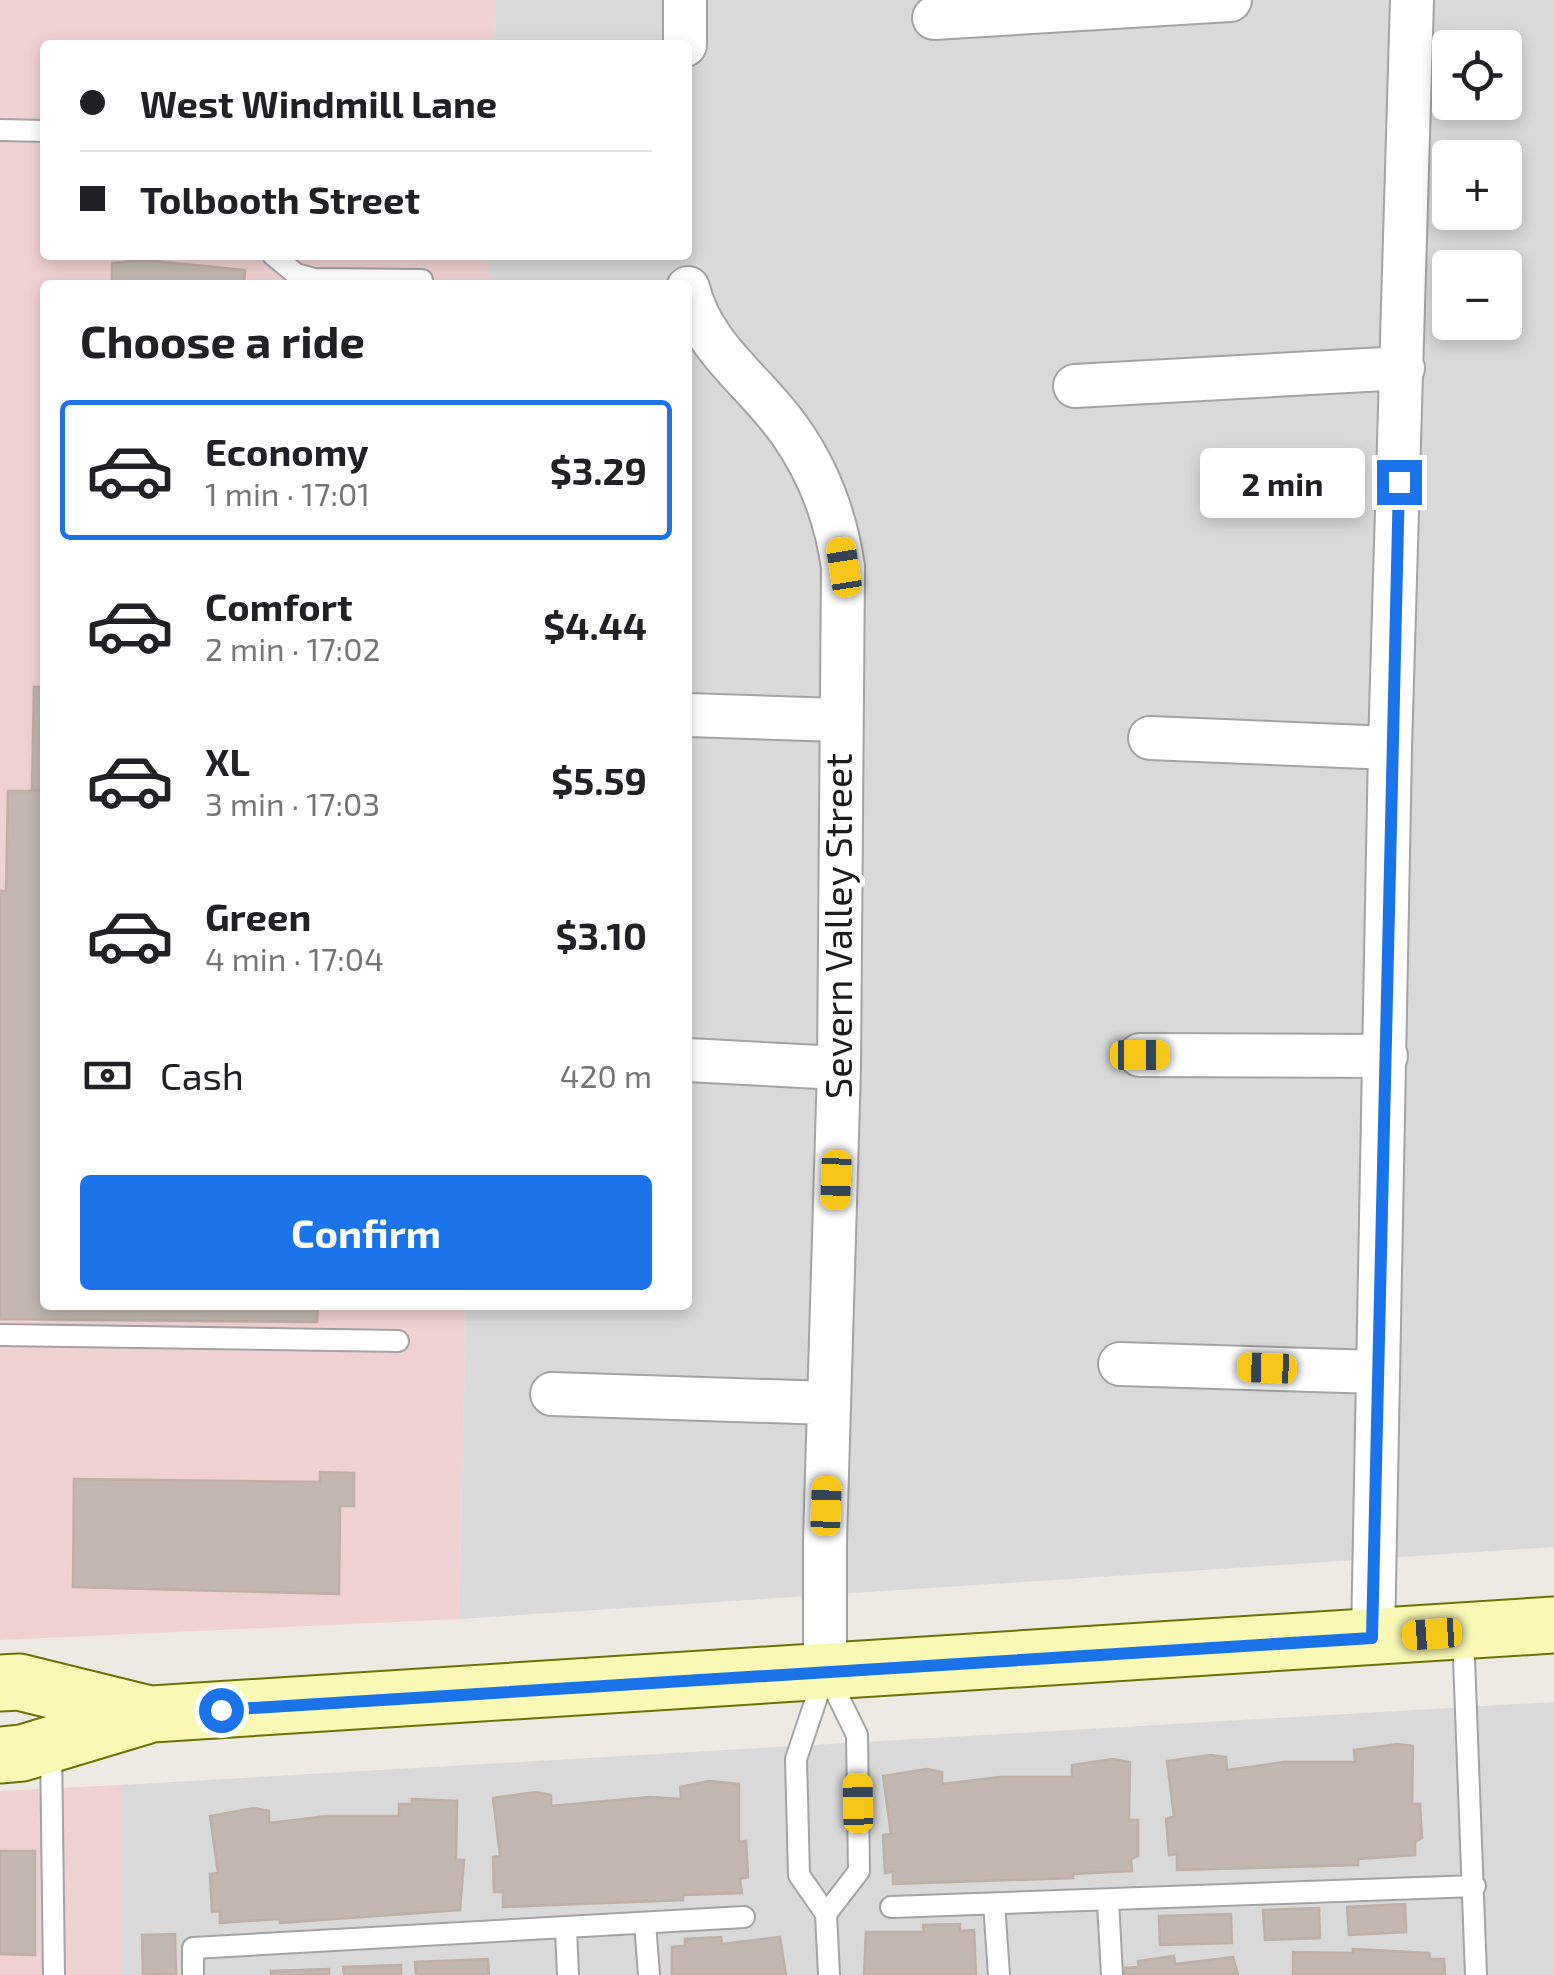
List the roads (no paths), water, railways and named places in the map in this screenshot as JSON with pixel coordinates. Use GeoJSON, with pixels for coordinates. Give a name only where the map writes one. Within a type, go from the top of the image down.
{"type":"FeatureCollection","features":[{"type":"Feature","properties":{"kind":"main road"},"geometry":{"type":"LineString","coordinates":[[26,1750],[152,1714],[1554,1625]]}},
{"type":"Feature","properties":{"kind":"main road"},"geometry":{"type":"LineString","coordinates":[[0,1683],[19,1682],[152,1714]]}},
{"type":"Feature","properties":{"kind":"street"},"geometry":{"type":"LineString","coordinates":[[685,0],[685,40]]}},
{"type":"Feature","properties":{"kind":"street"},"geometry":{"type":"LineString","coordinates":[[934,18],[1230,0]]}},
{"type":"Feature","properties":{"kind":"street"},"geometry":{"type":"LineString","coordinates":[[1372,1638],[1390,748],[1412,0]]}},
{"type":"Feature","properties":{"kind":"street","name":"Severn Valley Street"},"geometry":{"type":"LineString","coordinates":[[692,307],[716,347],[790,430],[818,478],[838,532],[844,567],[840,1068],[829,1403],[826,1671]]}},
{"type":"Feature","properties":{"kind":"street"},"geometry":{"type":"LineString","coordinates":[[1076,386],[1403,368]]}},
{"type":"Feature","properties":{"kind":"street"},"geometry":{"type":"LineString","coordinates":[[692,714],[840,720]]}},
{"type":"Feature","properties":{"kind":"street"},"geometry":{"type":"LineString","coordinates":[[1150,738],[1390,748]]}},
{"type":"Feature","properties":{"kind":"street"},"geometry":{"type":"LineString","coordinates":[[1140,1055],[1386,1056]]}},
{"type":"Feature","properties":{"kind":"street"},"geometry":{"type":"LineString","coordinates":[[692,1060],[840,1068]]}},
{"type":"Feature","properties":{"kind":"street"},"geometry":{"type":"LineString","coordinates":[[1120,1364],[1378,1372]]}},
{"type":"Feature","properties":{"kind":"street"},"geometry":{"type":"LineString","coordinates":[[552,1394],[829,1403]]}},
{"type":"Feature","properties":{"kind":"lane"},"geometry":{"type":"LineString","coordinates":[[0,130],[40,130]]}},
{"type":"Feature","properties":{"kind":"lane"},"geometry":{"type":"LineString","coordinates":[[279,260],[296,274],[314,279],[422,280]]}},
{"type":"Feature","properties":{"kind":"lane"},"geometry":{"type":"LineString","coordinates":[[0,1335],[398,1341]]}},
{"type":"Feature","properties":{"kind":"lane"},"geometry":{"type":"LineString","coordinates":[[1462,1632],[1476,1975]]}},
{"type":"Feature","properties":{"kind":"lane"},"geometry":{"type":"LineString","coordinates":[[826,1671],[856,1735],[860,1871],[826,1914]]}},
{"type":"Feature","properties":{"kind":"lane"},"geometry":{"type":"LineString","coordinates":[[826,1671],[796,1759],[799,1875],[826,1914],[829,1975]]}},
{"type":"Feature","properties":{"kind":"lane"},"geometry":{"type":"LineString","coordinates":[[26,1750],[54,1975]]}},
{"type":"Feature","properties":{"kind":"lane"},"geometry":{"type":"LineString","coordinates":[[891,1907],[1475,1886]]}},
{"type":"Feature","properties":{"kind":"lane"},"geometry":{"type":"LineString","coordinates":[[1108,1902],[1112,1975]]}},
{"type":"Feature","properties":{"kind":"lane"},"geometry":{"type":"LineString","coordinates":[[994,1904],[999,1975]]}},
{"type":"Feature","properties":{"kind":"lane"},"geometry":{"type":"LineString","coordinates":[[192,1975],[192,1948],[744,1917]]}},
{"type":"Feature","properties":{"kind":"lane"},"geometry":{"type":"LineString","coordinates":[[646,1924],[649,1975]]}},
{"type":"Feature","properties":{"kind":"lane"},"geometry":{"type":"LineString","coordinates":[[566,1929],[568,1975]]}}]}
